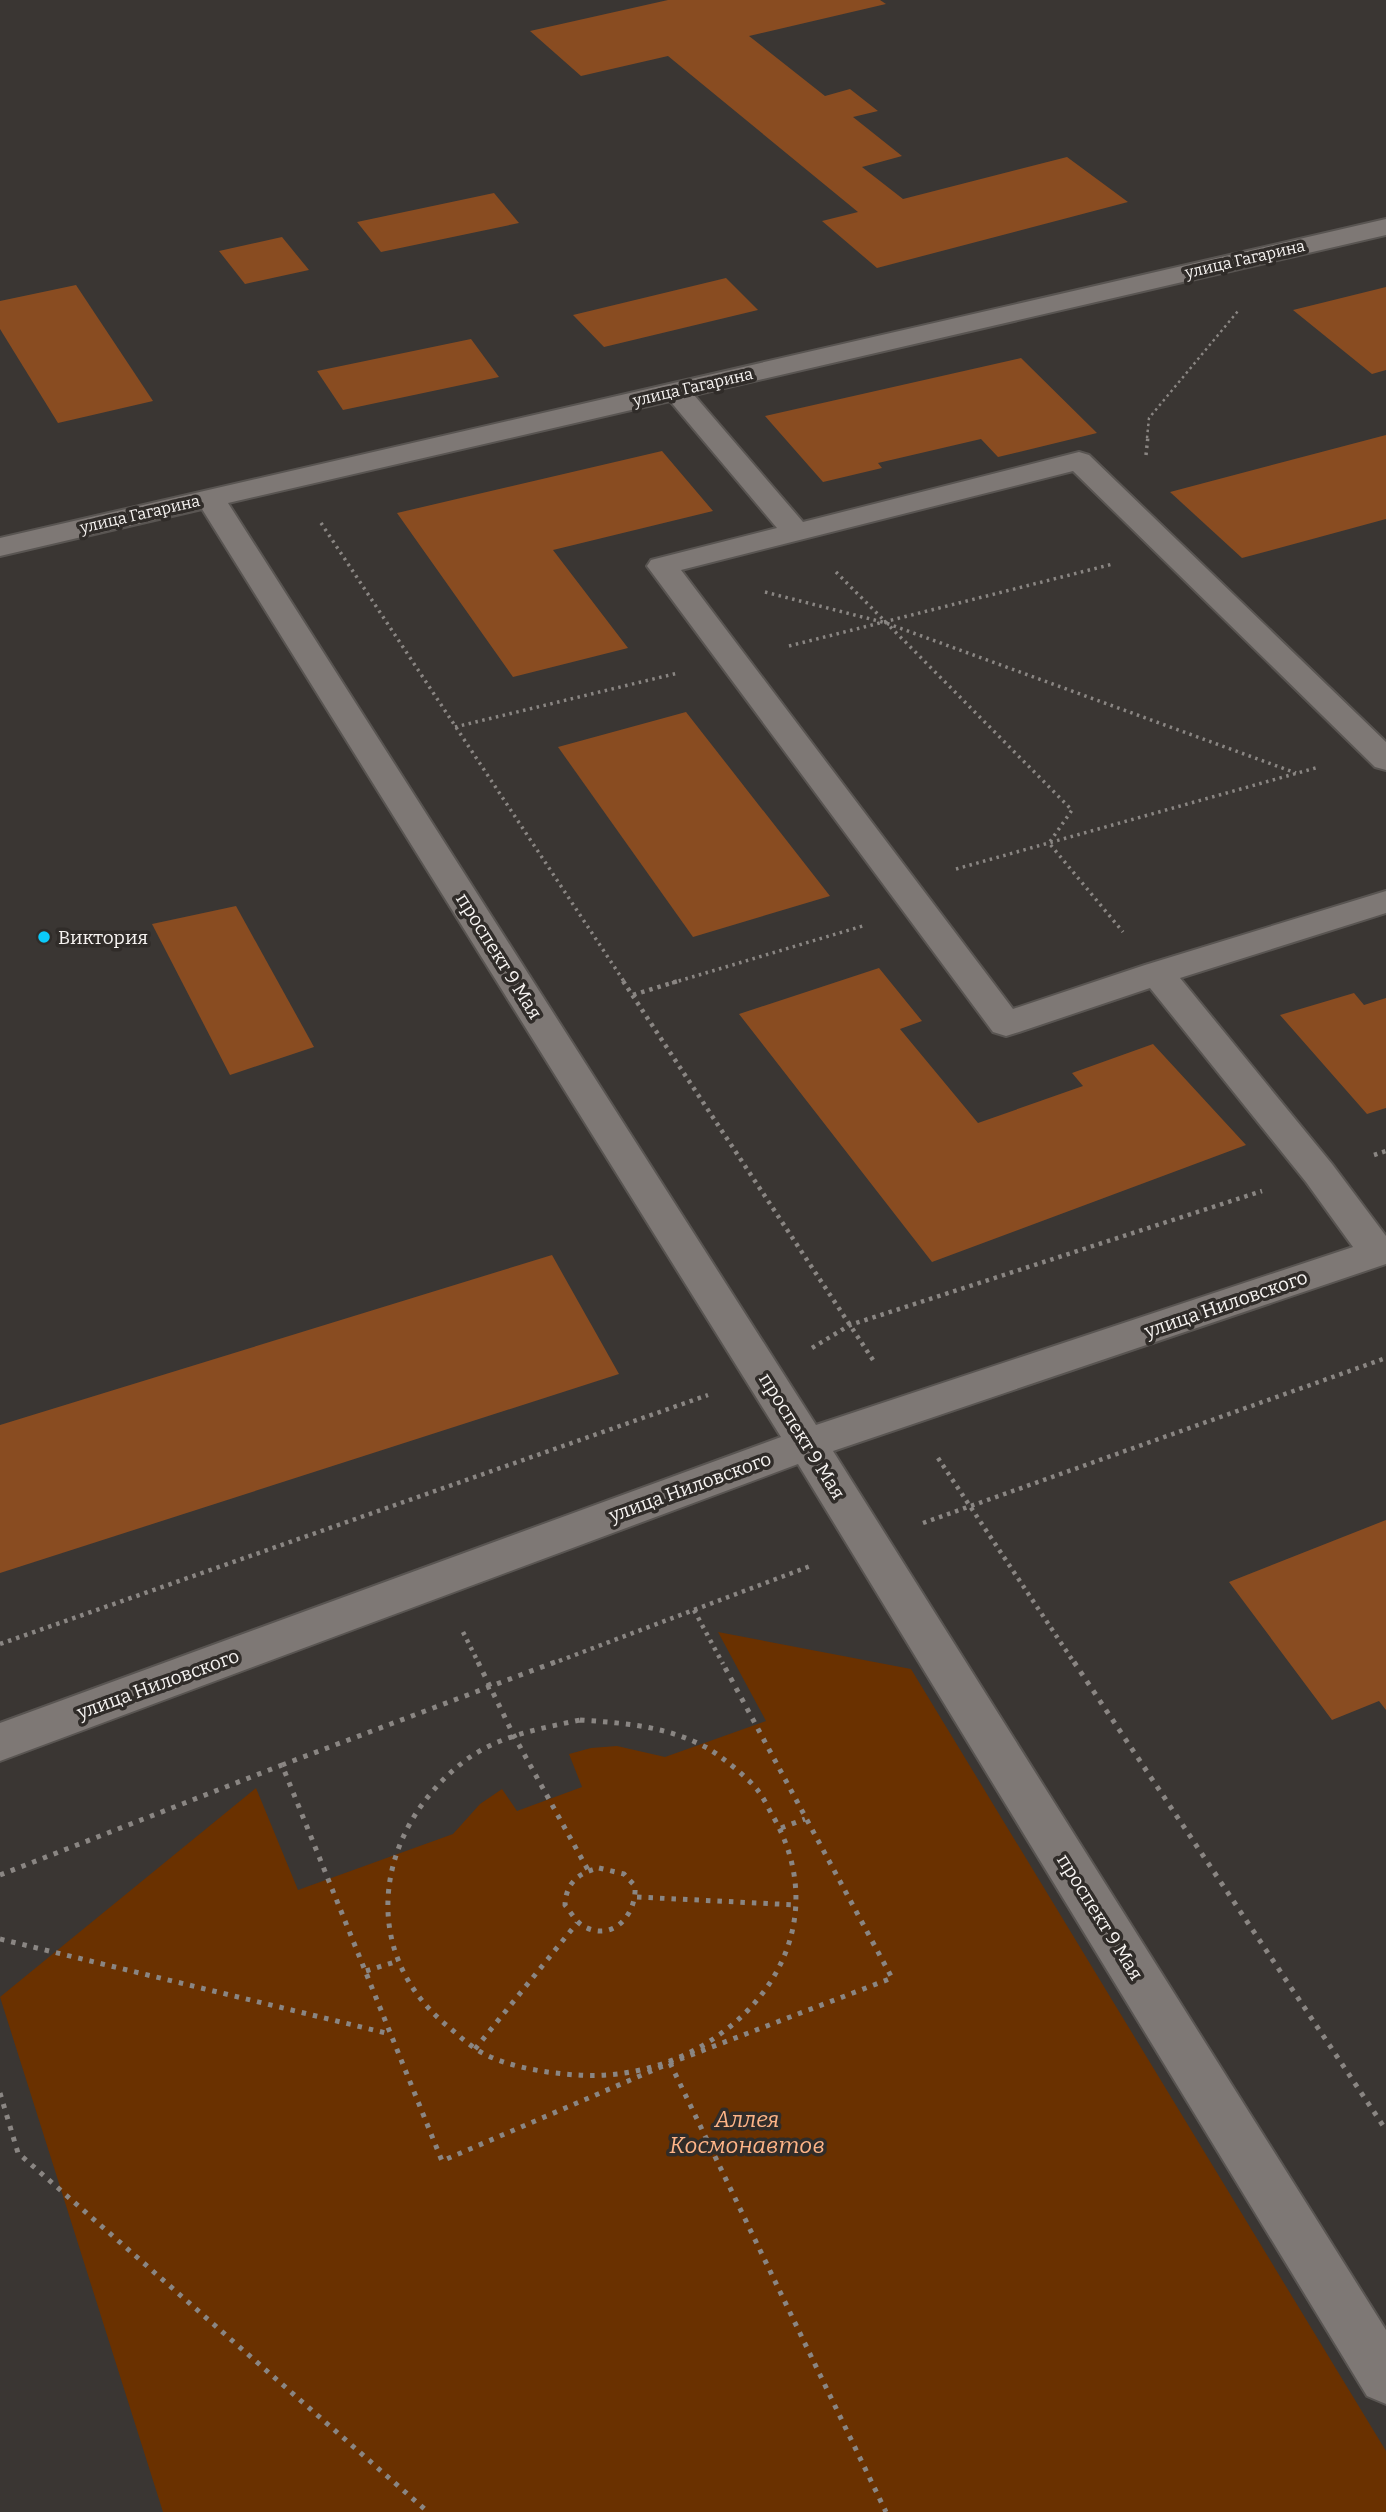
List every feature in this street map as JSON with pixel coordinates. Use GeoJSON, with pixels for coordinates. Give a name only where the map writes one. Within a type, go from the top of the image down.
{"type":"FeatureCollection","features":[{"type":"Feature","properties":{"kind":"street","name":"улица Гагарина"},"geometry":{"type":"LineString","coordinates":[[0,547],[1386,227]]}},
{"type":"Feature","properties":{"kind":"street"},"geometry":{"type":"LineString","coordinates":[[676,391],[796,532]]}},
{"type":"Feature","properties":{"kind":"street"},"geometry":{"type":"LineString","coordinates":[[1381,756],[1080,461],[662,566],[1006,1024],[1157,973],[1386,902]]}},
{"type":"Feature","properties":{"kind":"street","name":"проспект 9 Мая"},"geometry":{"type":"LineString","coordinates":[[210,498],[764,1375],[1386,2378]]}},
{"type":"Feature","properties":{"kind":"street"},"geometry":{"type":"LineString","coordinates":[[1157,973],[1382,1251]]}},
{"type":"Feature","properties":{"kind":"street","name":"улица Ниловского"},"geometry":{"type":"LineString","coordinates":[[0,1742],[807,1444],[1382,1251]]}},
{"type":"Feature","properties":{"kind":"path"},"geometry":{"type":"LineString","coordinates":[[1140,519],[1149,418],[1244,304]]}},
{"type":"Feature","properties":{"kind":"path"},"geometry":{"type":"LineString","coordinates":[[292,479],[906,1411],[1386,2130]]}},
{"type":"Feature","properties":{"kind":"path"},"geometry":{"type":"LineString","coordinates":[[796,532],[1072,810],[1049,843]]}},
{"type":"Feature","properties":{"kind":"path"},"geometry":{"type":"LineString","coordinates":[[779,649],[1171,549]]}},
{"type":"Feature","properties":{"kind":"path"},"geometry":{"type":"LineString","coordinates":[[754,589],[886,623],[1297,774]]}},
{"type":"Feature","properties":{"kind":"path"},"geometry":{"type":"LineString","coordinates":[[454,727],[684,671]]}},
{"type":"Feature","properties":{"kind":"path"},"geometry":{"type":"LineString","coordinates":[[632,995],[876,922],[901,884],[1297,774],[1381,756]]}},
{"type":"Feature","properties":{"kind":"path"},"geometry":{"type":"LineString","coordinates":[[1049,843],[1157,973]]}},
{"type":"Feature","properties":{"kind":"path"},"geometry":{"type":"LineString","coordinates":[[0,1644],[764,1375],[850,1325],[1386,1151]]}},
{"type":"Feature","properties":{"kind":"path"},"geometry":{"type":"LineString","coordinates":[[0,1875],[969,1504],[1386,1358]]}},
{"type":"Feature","properties":{"kind":"path"},"geometry":{"type":"LineString","coordinates":[[438,1581],[513,1734],[588,1870]]}},
{"type":"Feature","properties":{"kind":"path"},"geometry":{"type":"LineString","coordinates":[[282,1765],[442,2161],[670,2063],[892,1978],[694,1610]]}},
{"type":"Feature","properties":{"kind":"path"},"geometry":{"type":"LineString","coordinates":[[580,1720],[647,1725],[709,1749],[758,1790],[789,1844],[797,1905],[786,1954],[760,1998],[721,2036],[670,2063],[603,2077],[536,2072],[475,2049],[429,2010],[398,1961],[386,1906],[394,1852],[422,1802],[430,1794],[463,1762],[513,1734],[580,1720]]}},
{"type":"Feature","properties":{"kind":"path"},"geometry":{"type":"LineString","coordinates":[[780,1828],[805,1819]]}},
{"type":"Feature","properties":{"kind":"path"},"geometry":{"type":"LineString","coordinates":[[610,1868],[620,1872],[635,1887],[636,1897],[630,1917],[611,1929],[599,1931],[577,1923],[565,1905],[569,1884],[577,1875],[588,1870],[610,1868]]}},
{"type":"Feature","properties":{"kind":"path"},"geometry":{"type":"LineString","coordinates":[[636,1897],[797,1905]]}},
{"type":"Feature","properties":{"kind":"path"},"geometry":{"type":"LineString","coordinates":[[475,2049],[577,1923]]}},
{"type":"Feature","properties":{"kind":"path"},"geometry":{"type":"LineString","coordinates":[[0,1939],[390,2034]]}},
{"type":"Feature","properties":{"kind":"path"},"geometry":{"type":"LineString","coordinates":[[366,1970],[398,1961]]}},
{"type":"Feature","properties":{"kind":"path"},"geometry":{"type":"LineString","coordinates":[[670,2063],[886,2512]]}},
{"type":"Feature","properties":{"kind":"path"},"geometry":{"type":"LineString","coordinates":[[0,2093],[18,2153],[428,2512]]}},
{"type":"Feature","properties":{"kind":"green space","name":"Аллея Космонавтов"},"geometry":{"type":"Polygon","coordinates":[[[718,1632],[911,1669],[1386,2451],[1386,2512],[163,2512],[0,1997],[256,1788],[298,1890],[453,1834],[480,1804],[502,1789],[517,1811],[582,1787],[569,1754],[591,1748],[617,1746],[665,1757],[766,1721],[718,1632]]]}},
{"type":"Feature","properties":{"kind":"building"},"geometry":{"type":"Polygon","coordinates":[[[668,0],[880,0],[886,4],[749,36],[825,96],[850,89],[878,111],[853,117],[902,156],[862,167],[903,199],[1067,157],[1128,202],[877,268],[822,221],[858,212],[668,56],[581,76],[530,31],[668,0]]]}},
{"type":"Feature","properties":{"kind":"building"},"geometry":{"type":"Polygon","coordinates":[[[494,193],[519,223],[381,252],[357,222],[494,193]]]}},
{"type":"Feature","properties":{"kind":"building"},"geometry":{"type":"Polygon","coordinates":[[[282,237],[309,270],[245,284],[219,251],[282,237]]]}},
{"type":"Feature","properties":{"kind":"building"},"geometry":{"type":"Polygon","coordinates":[[[726,278],[758,310],[604,347],[573,315],[726,278]]]}},
{"type":"Feature","properties":{"kind":"building"},"geometry":{"type":"Polygon","coordinates":[[[76,285],[153,401],[58,423],[0,329],[0,301],[76,285]]]}},
{"type":"Feature","properties":{"kind":"building"},"geometry":{"type":"Polygon","coordinates":[[[1386,287],[1386,370],[1372,374],[1293,310],[1386,287]]]}},
{"type":"Feature","properties":{"kind":"building"},"geometry":{"type":"Polygon","coordinates":[[[471,339],[499,377],[343,410],[317,371],[471,339]]]}},
{"type":"Feature","properties":{"kind":"building"},"geometry":{"type":"Polygon","coordinates":[[[1021,358],[1097,433],[998,457],[981,439],[878,463],[882,468],[823,482],[765,416],[1021,358]]]}},
{"type":"Feature","properties":{"kind":"building"},"geometry":{"type":"Polygon","coordinates":[[[1386,435],[1386,519],[1242,558],[1170,492],[1386,435]]]}},
{"type":"Feature","properties":{"kind":"building"},"geometry":{"type":"Polygon","coordinates":[[[662,451],[713,511],[553,550],[628,648],[513,677],[397,513],[662,451]]]}},
{"type":"Feature","properties":{"kind":"building"},"geometry":{"type":"Polygon","coordinates":[[[686,712],[830,896],[693,937],[558,747],[686,712]]]}},
{"type":"Feature","properties":{"kind":"building"},"geometry":{"type":"Polygon","coordinates":[[[236,906],[314,1047],[230,1075],[152,924],[236,906]]]}},
{"type":"Feature","properties":{"kind":"building"},"geometry":{"type":"Polygon","coordinates":[[[879,968],[922,1021],[900,1029],[978,1123],[1083,1086],[1072,1073],[1153,1044],[1246,1145],[932,1262],[739,1014],[879,968]]]}},
{"type":"Feature","properties":{"kind":"building"},"geometry":{"type":"Polygon","coordinates":[[[1354,993],[1364,1005],[1386,998],[1386,1108],[1367,1114],[1280,1015],[1354,993]]]}},
{"type":"Feature","properties":{"kind":"building"},"geometry":{"type":"Polygon","coordinates":[[[552,1255],[619,1374],[0,1573],[0,1425],[552,1255]]]}},
{"type":"Feature","properties":{"kind":"building"},"geometry":{"type":"Polygon","coordinates":[[[1386,1520],[1386,1710],[1379,1701],[1332,1720],[1229,1582],[1386,1520]]]}},
{"type":"Feature","properties":{"kind":"place","name":"Виктория"},"geometry":{"type":"Point","coordinates":[44,937]}}]}
